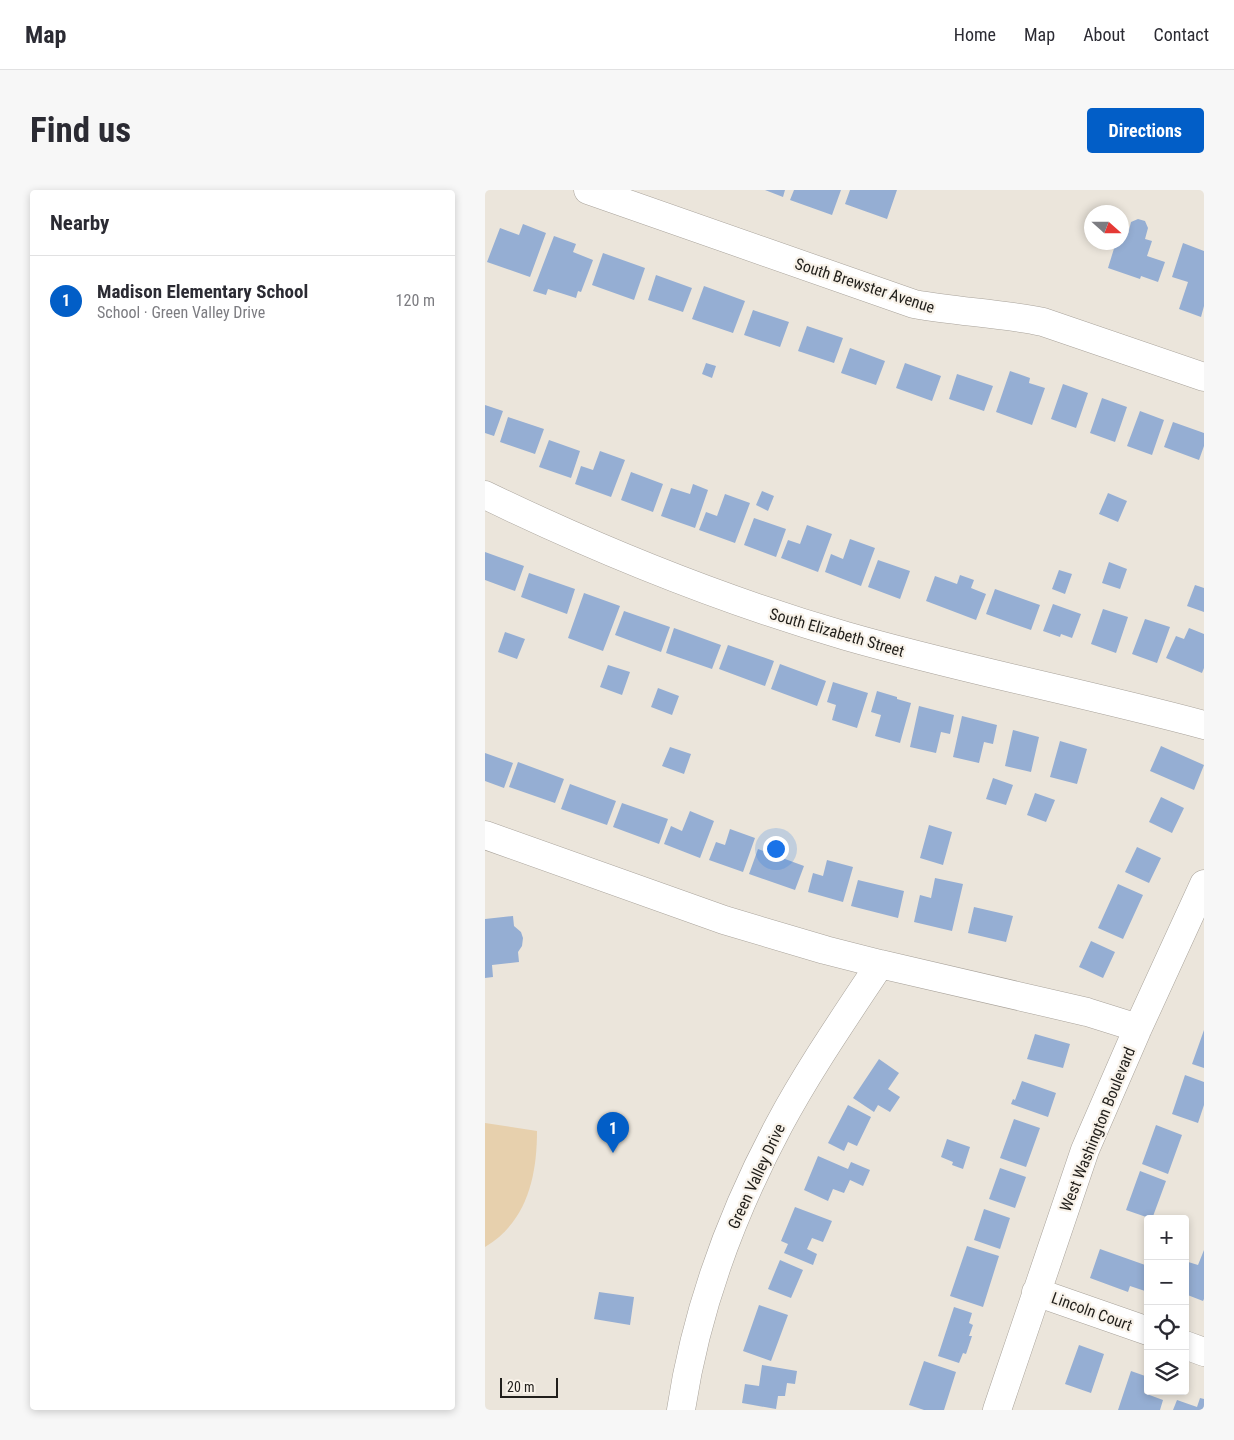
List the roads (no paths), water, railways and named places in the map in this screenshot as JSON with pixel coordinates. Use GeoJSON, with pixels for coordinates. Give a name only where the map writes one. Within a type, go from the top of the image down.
{"type":"FeatureCollection","features":[{"type":"Feature","properties":{"kind":"street","name":"South Brewster Avenue"},"geometry":{"type":"LineString","coordinates":[[588,190],[914,304],[942,309],[1021,317],[1043,322],[1204,377]]}},
{"type":"Feature","properties":{"kind":"street","name":"South Elizabeth Street"},"geometry":{"type":"LineString","coordinates":[[485,495],[557,530],[628,560],[768,612],[885,647],[1204,725]]}},
{"type":"Feature","properties":{"kind":"street"},"geometry":{"type":"LineString","coordinates":[[485,835],[724,920],[825,950],[1087,1012],[1138,1028]]}},
{"type":"Feature","properties":{"kind":"street","name":"West Washington Boulevard"},"geometry":{"type":"LineString","coordinates":[[997,1410],[1085,1150],[1204,884]]}},
{"type":"Feature","properties":{"kind":"street","name":"Green Valley Drive"},"geometry":{"type":"LineString","coordinates":[[681,1410],[691,1357],[716,1270],[737,1213],[756,1170],[809,1074],[880,964]]}},
{"type":"Feature","properties":{"kind":"street","name":"Lincoln Court"},"geometry":{"type":"LineString","coordinates":[[1036,1292],[1144,1330]]}},
{"type":"Feature","properties":{"kind":"street"},"geometry":{"type":"LineString","coordinates":[[1189,1346],[1204,1352]]}},
{"type":"Feature","properties":{"kind":"place","name":"Madison Elementary School"},"geometry":{"type":"Point","coordinates":[613,1153]}}]}
